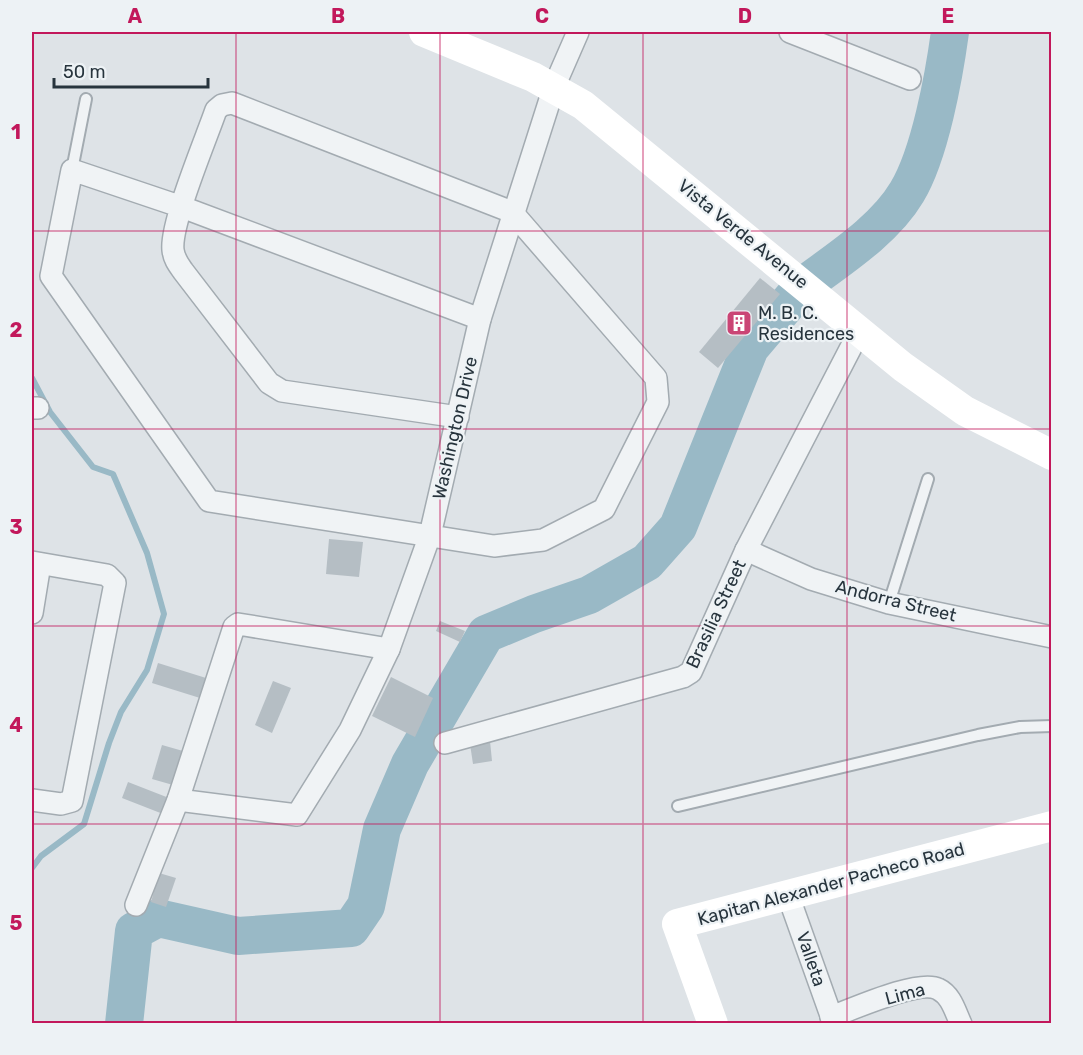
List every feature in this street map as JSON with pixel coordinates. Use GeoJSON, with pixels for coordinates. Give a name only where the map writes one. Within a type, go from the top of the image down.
{"type":"FeatureCollection","features":[{"type":"Feature","properties":{"kind":"street","name":"Vista Verde Avenue"},"geometry":{"type":"LineString","coordinates":[[424,32],[554,87],[584,105],[903,367],[965,411],[1004,434],[1052,455]]}},
{"type":"Feature","properties":{"kind":"street","name":"Washington Drive"},"geometry":{"type":"LineString","coordinates":[[178,800],[292,816],[301,812],[350,730],[389,649],[430,535],[480,319],[512,212],[554,87],[578,32]]}},
{"type":"Feature","properties":{"kind":"street"},"geometry":{"type":"LineString","coordinates":[[790,32],[819,37],[910,79]]}},
{"type":"Feature","properties":{"kind":"street"},"geometry":{"type":"LineString","coordinates":[[458,417],[282,391],[269,383],[175,260],[172,248],[182,207],[216,110],[222,105],[232,103],[512,212],[656,378],[658,402],[604,509],[543,540],[494,546],[209,501],[51,276],[72,170],[182,207],[480,319]]}},
{"type":"Feature","properties":{"kind":"street","name":"Brasilia Street"},"geometry":{"type":"LineString","coordinates":[[445,744],[687,675],[746,550],[860,330]]}},
{"type":"Feature","properties":{"kind":"street","name":"Andorra Street"},"geometry":{"type":"LineString","coordinates":[[746,550],[811,579],[889,603],[1052,637]]}},
{"type":"Feature","properties":{"kind":"street"},"geometry":{"type":"LineString","coordinates":[[32,613],[36,563],[107,575],[115,584],[72,801],[61,804],[32,800]]}},
{"type":"Feature","properties":{"kind":"street"},"geometry":{"type":"LineString","coordinates":[[136,905],[178,800],[236,625],[389,649]]}},
{"type":"Feature","properties":{"kind":"street","name":"Kapitan Alexander Pacheco Road"},"geometry":{"type":"LineString","coordinates":[[714,1023],[677,924],[1052,826]]}},
{"type":"Feature","properties":{"kind":"street","name":"Valleta"},"geometry":{"type":"LineString","coordinates":[[789,895],[832,1020]]}},
{"type":"Feature","properties":{"kind":"street","name":"Lima"},"geometry":{"type":"LineString","coordinates":[[832,1020],[922,986],[939,989],[947,995],[961,1023]]}},
{"type":"Feature","properties":{"kind":"lane"},"geometry":{"type":"LineString","coordinates":[[72,170],[86,99]]}},
{"type":"Feature","properties":{"kind":"lane"},"geometry":{"type":"LineString","coordinates":[[889,603],[928,479]]}},
{"type":"Feature","properties":{"kind":"lane"},"geometry":{"type":"LineString","coordinates":[[678,806],[978,735],[1020,727],[1052,726]]}},
{"type":"Feature","properties":{"kind":"building","name":"M. B. C. Residences"},"geometry":{"type":"Polygon","coordinates":[[[760,278],[780,294],[718,368],[699,352],[760,278]]]}},
{"type":"Feature","properties":{"kind":"building"},"geometry":{"type":"Polygon","coordinates":[[[329,539],[363,542],[359,577],[326,574],[329,539]]]}},
{"type":"Feature","properties":{"kind":"building"},"geometry":{"type":"Polygon","coordinates":[[[440,621],[465,631],[460,642],[436,631],[440,621]]]}},
{"type":"Feature","properties":{"kind":"building"},"geometry":{"type":"Polygon","coordinates":[[[158,663],[206,678],[200,698],[152,683],[158,663]]]}},
{"type":"Feature","properties":{"kind":"building"},"geometry":{"type":"Polygon","coordinates":[[[391,677],[433,698],[415,737],[372,716],[391,677]]]}},
{"type":"Feature","properties":{"kind":"building"},"geometry":{"type":"Polygon","coordinates":[[[273,681],[291,688],[272,733],[255,725],[273,681]]]}},
{"type":"Feature","properties":{"kind":"building"},"geometry":{"type":"Polygon","coordinates":[[[490,741],[492,761],[473,764],[470,744],[490,741]]]}},
{"type":"Feature","properties":{"kind":"building"},"geometry":{"type":"Polygon","coordinates":[[[162,745],[183,751],[173,785],[152,779],[162,745]]]}},
{"type":"Feature","properties":{"kind":"building"},"geometry":{"type":"Polygon","coordinates":[[[128,782],[169,798],[163,814],[122,798],[128,782]]]}},
{"type":"Feature","properties":{"kind":"building"},"geometry":{"type":"Polygon","coordinates":[[[159,873],[176,878],[166,907],[151,902],[159,873]]]}},
{"type":"Feature","properties":{"kind":"waterway"},"geometry":{"type":"LineString","coordinates":[[808,282],[875,230],[907,192],[923,157],[929,136],[940,92],[950,32]]}},
{"type":"Feature","properties":{"kind":"waterway"},"geometry":{"type":"LineString","coordinates":[[124,1024],[134,931],[158,918],[238,936],[351,928],[366,906],[382,829],[410,764],[486,634],[589,595],[647,562],[678,527],[750,348],[795,295]]}},
{"type":"Feature","properties":{"kind":"waterway"},"geometry":{"type":"LineString","coordinates":[[32,378],[50,412],[93,467],[113,474],[147,553],[164,614],[147,670],[121,712],[109,743],[84,824],[41,856],[32,868]]}},
{"type":"Feature","properties":{"kind":"place","name":"M. B. C. Residences"},"geometry":{"type":"Point","coordinates":[739,323]}}]}
